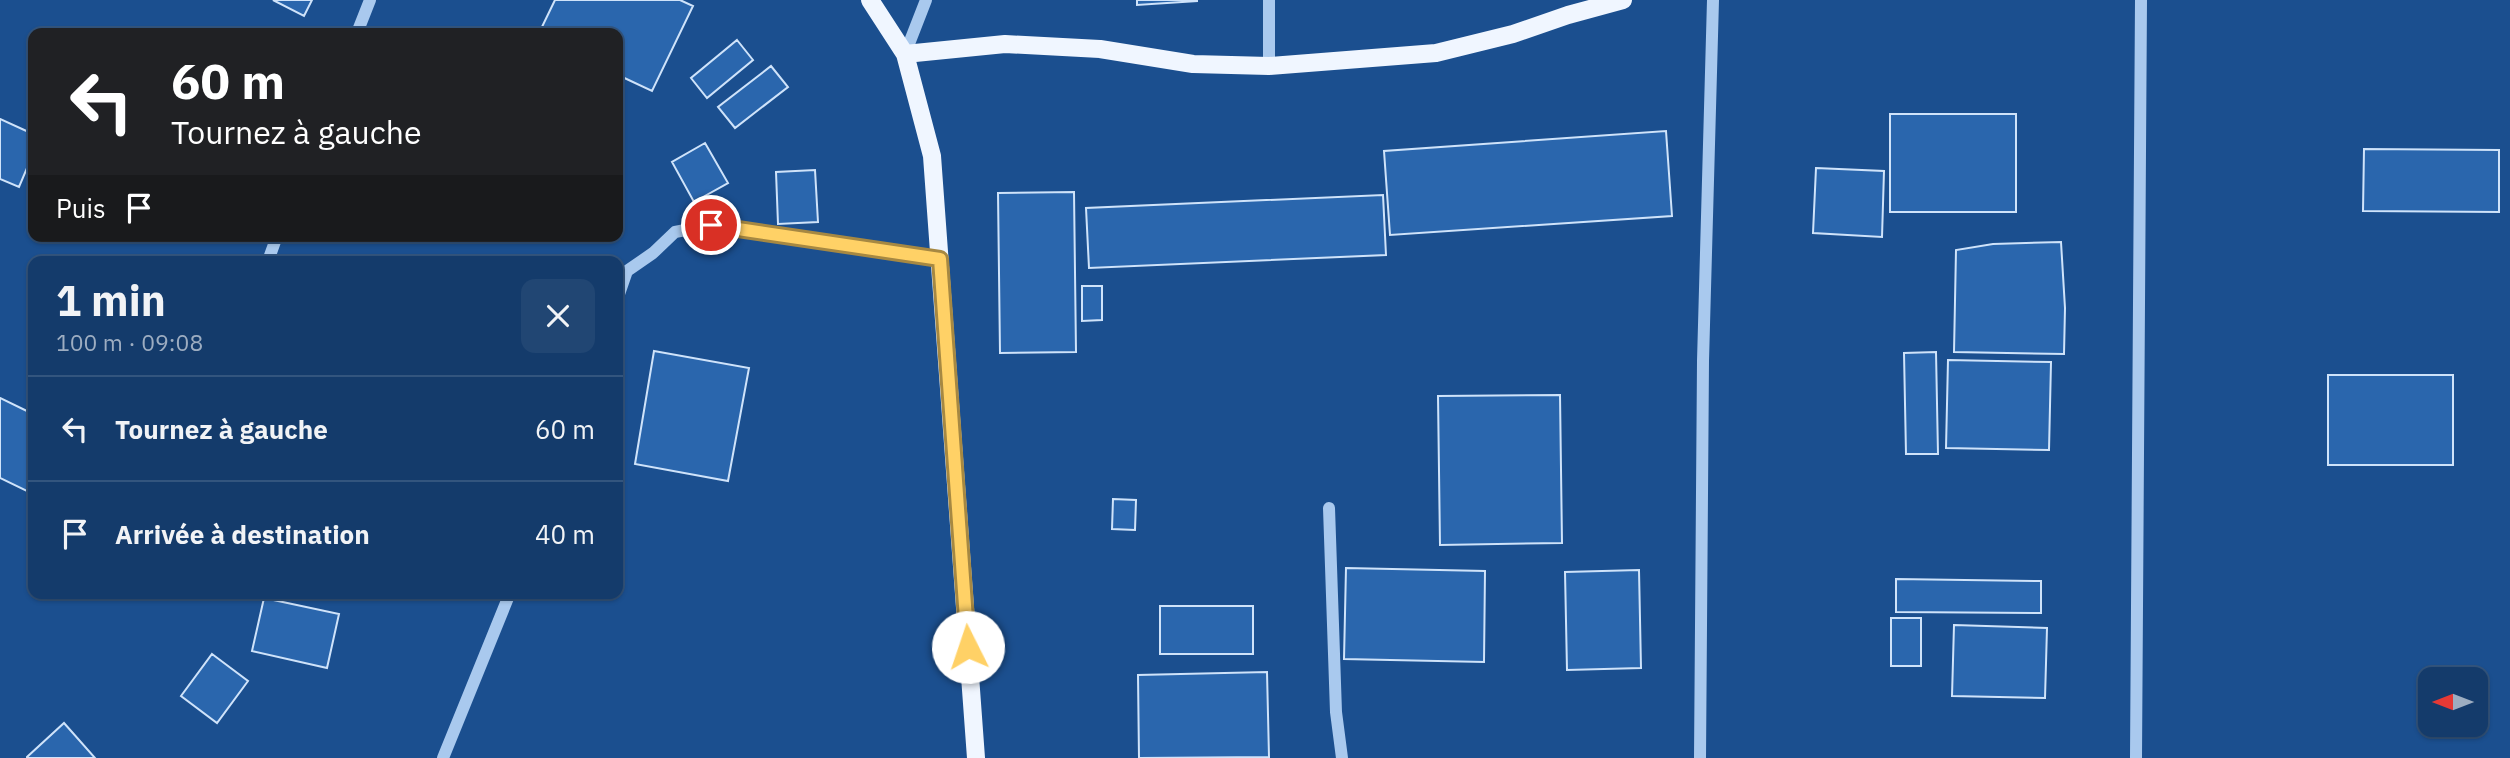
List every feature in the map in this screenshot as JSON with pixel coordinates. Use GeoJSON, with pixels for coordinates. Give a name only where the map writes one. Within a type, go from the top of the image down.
{"type":"FeatureCollection","features":[{"type":"Feature","properties":{"kind":"main road"},"geometry":{"type":"LineString","coordinates":[[870,0],[905,54],[932,156],[976,758]]}},
{"type":"Feature","properties":{"kind":"main road"},"geometry":{"type":"LineString","coordinates":[[905,54],[1005,44],[1100,49],[1193,64],[1269,66],[1436,53],[1513,34],[1623,0]]}},
{"type":"Feature","properties":{"kind":"street"},"geometry":{"type":"LineString","coordinates":[[359,28],[370,0]]}},
{"type":"Feature","properties":{"kind":"street"},"geometry":{"type":"LineString","coordinates":[[905,54],[926,0]]}},
{"type":"Feature","properties":{"kind":"street"},"geometry":{"type":"LineString","coordinates":[[1269,0],[1269,66]]}},
{"type":"Feature","properties":{"kind":"street"},"geometry":{"type":"LineString","coordinates":[[1700,758],[1703,361],[1713,0]]}},
{"type":"Feature","properties":{"kind":"street"},"geometry":{"type":"LineString","coordinates":[[2136,758],[2141,0]]}},
{"type":"Feature","properties":{"kind":"street"},"geometry":{"type":"LineString","coordinates":[[623,283],[627,271],[653,253],[674,232],[711,225],[940,259]]}},
{"type":"Feature","properties":{"kind":"street"},"geometry":{"type":"LineString","coordinates":[[1329,508],[1336,712],[1342,758]]}},
{"type":"Feature","properties":{"kind":"street"},"geometry":{"type":"LineString","coordinates":[[443,758],[508,599]]}},
{"type":"Feature","properties":{"kind":"building"},"geometry":{"type":"Polygon","coordinates":[[[273,0],[312,0],[304,16],[273,0]]]}},
{"type":"Feature","properties":{"kind":"building"},"geometry":{"type":"Polygon","coordinates":[[[555,0],[680,0],[693,6],[652,91],[623,77],[623,28],[541,28],[555,0]]]}},
{"type":"Feature","properties":{"kind":"building"},"geometry":{"type":"Polygon","coordinates":[[[1137,0],[1197,0],[1197,1],[1137,5],[1137,0]]]}},
{"type":"Feature","properties":{"kind":"building"},"geometry":{"type":"Polygon","coordinates":[[[737,40],[753,60],[707,98],[691,78],[737,40]]]}},
{"type":"Feature","properties":{"kind":"building"},"geometry":{"type":"Polygon","coordinates":[[[771,66],[788,87],[735,128],[718,107],[771,66]]]}},
{"type":"Feature","properties":{"kind":"building"},"geometry":{"type":"Polygon","coordinates":[[[1890,114],[2016,114],[2016,212],[1890,212],[1890,114]]]}},
{"type":"Feature","properties":{"kind":"building"},"geometry":{"type":"Polygon","coordinates":[[[0,119],[28,132],[28,166],[19,187],[0,179],[0,119]]]}},
{"type":"Feature","properties":{"kind":"building"},"geometry":{"type":"Polygon","coordinates":[[[1666,131],[1672,216],[1390,235],[1384,151],[1666,131]]]}},
{"type":"Feature","properties":{"kind":"building"},"geometry":{"type":"Polygon","coordinates":[[[705,143],[728,183],[694,202],[672,162],[705,143]]]}},
{"type":"Feature","properties":{"kind":"building"},"geometry":{"type":"Polygon","coordinates":[[[2364,149],[2499,150],[2499,212],[2363,211],[2364,149]]]}},
{"type":"Feature","properties":{"kind":"building"},"geometry":{"type":"Polygon","coordinates":[[[1816,168],[1884,171],[1882,237],[1813,233],[1816,168]]]}},
{"type":"Feature","properties":{"kind":"building"},"geometry":{"type":"Polygon","coordinates":[[[815,170],[818,222],[778,224],[776,172],[815,170]]]}},
{"type":"Feature","properties":{"kind":"building"},"geometry":{"type":"Polygon","coordinates":[[[1074,192],[1076,352],[1000,353],[998,193],[1074,192]]]}},
{"type":"Feature","properties":{"kind":"building"},"geometry":{"type":"Polygon","coordinates":[[[1383,195],[1386,255],[1089,268],[1086,208],[1383,195]]]}},
{"type":"Feature","properties":{"kind":"building"},"geometry":{"type":"Polygon","coordinates":[[[2061,242],[2065,308],[2064,354],[1954,352],[1956,250],[1993,244],[2061,242]]]}},
{"type":"Feature","properties":{"kind":"building"},"geometry":{"type":"Polygon","coordinates":[[[1082,286],[1102,286],[1102,320],[1082,321],[1082,286]]]}},
{"type":"Feature","properties":{"kind":"building"},"geometry":{"type":"Polygon","coordinates":[[[654,351],[749,368],[728,481],[635,464],[654,351]]]}},
{"type":"Feature","properties":{"kind":"building"},"geometry":{"type":"Polygon","coordinates":[[[1936,352],[1938,454],[1906,454],[1904,353],[1936,352]]]}},
{"type":"Feature","properties":{"kind":"building"},"geometry":{"type":"Polygon","coordinates":[[[1948,360],[2051,362],[2049,450],[1946,448],[1948,360]]]}},
{"type":"Feature","properties":{"kind":"building"},"geometry":{"type":"Polygon","coordinates":[[[2328,375],[2453,375],[2453,465],[2328,465],[2328,375]]]}},
{"type":"Feature","properties":{"kind":"building"},"geometry":{"type":"Polygon","coordinates":[[[1560,395],[1562,543],[1440,545],[1438,396],[1560,395]]]}},
{"type":"Feature","properties":{"kind":"building"},"geometry":{"type":"Polygon","coordinates":[[[0,398],[28,412],[28,492],[0,478],[0,398]]]}},
{"type":"Feature","properties":{"kind":"building"},"geometry":{"type":"Polygon","coordinates":[[[1113,499],[1136,500],[1135,530],[1112,529],[1113,499]]]}},
{"type":"Feature","properties":{"kind":"building"},"geometry":{"type":"Polygon","coordinates":[[[1346,568],[1485,571],[1484,662],[1344,659],[1346,568]]]}},
{"type":"Feature","properties":{"kind":"building"},"geometry":{"type":"Polygon","coordinates":[[[1639,570],[1641,668],[1567,670],[1565,572],[1639,570]]]}},
{"type":"Feature","properties":{"kind":"building"},"geometry":{"type":"Polygon","coordinates":[[[1896,579],[2041,581],[2041,613],[1896,612],[1896,579]]]}},
{"type":"Feature","properties":{"kind":"building"},"geometry":{"type":"Polygon","coordinates":[[[264,599],[339,614],[327,668],[252,651],[264,599]]]}},
{"type":"Feature","properties":{"kind":"building"},"geometry":{"type":"Polygon","coordinates":[[[1160,606],[1253,606],[1253,654],[1160,654],[1160,606]]]}},
{"type":"Feature","properties":{"kind":"building"},"geometry":{"type":"Polygon","coordinates":[[[1891,618],[1921,618],[1921,666],[1891,666],[1891,618]]]}},
{"type":"Feature","properties":{"kind":"building"},"geometry":{"type":"Polygon","coordinates":[[[1954,625],[2047,628],[2045,698],[1952,696],[1954,625]]]}},
{"type":"Feature","properties":{"kind":"building"},"geometry":{"type":"Polygon","coordinates":[[[212,654],[248,681],[217,723],[181,696],[212,654]]]}},
{"type":"Feature","properties":{"kind":"building"},"geometry":{"type":"Polygon","coordinates":[[[1267,672],[1269,757],[1139,758],[1138,675],[1267,672]]]}},
{"type":"Feature","properties":{"kind":"building"},"geometry":{"type":"Polygon","coordinates":[[[64,723],[95,758],[27,758],[27,757],[64,723]]]}},
{"type":"Feature","properties":{"kind":"route"},"geometry":{"type":"LineString","coordinates":[[711,225],[940,259],[968,647]]}}]}
